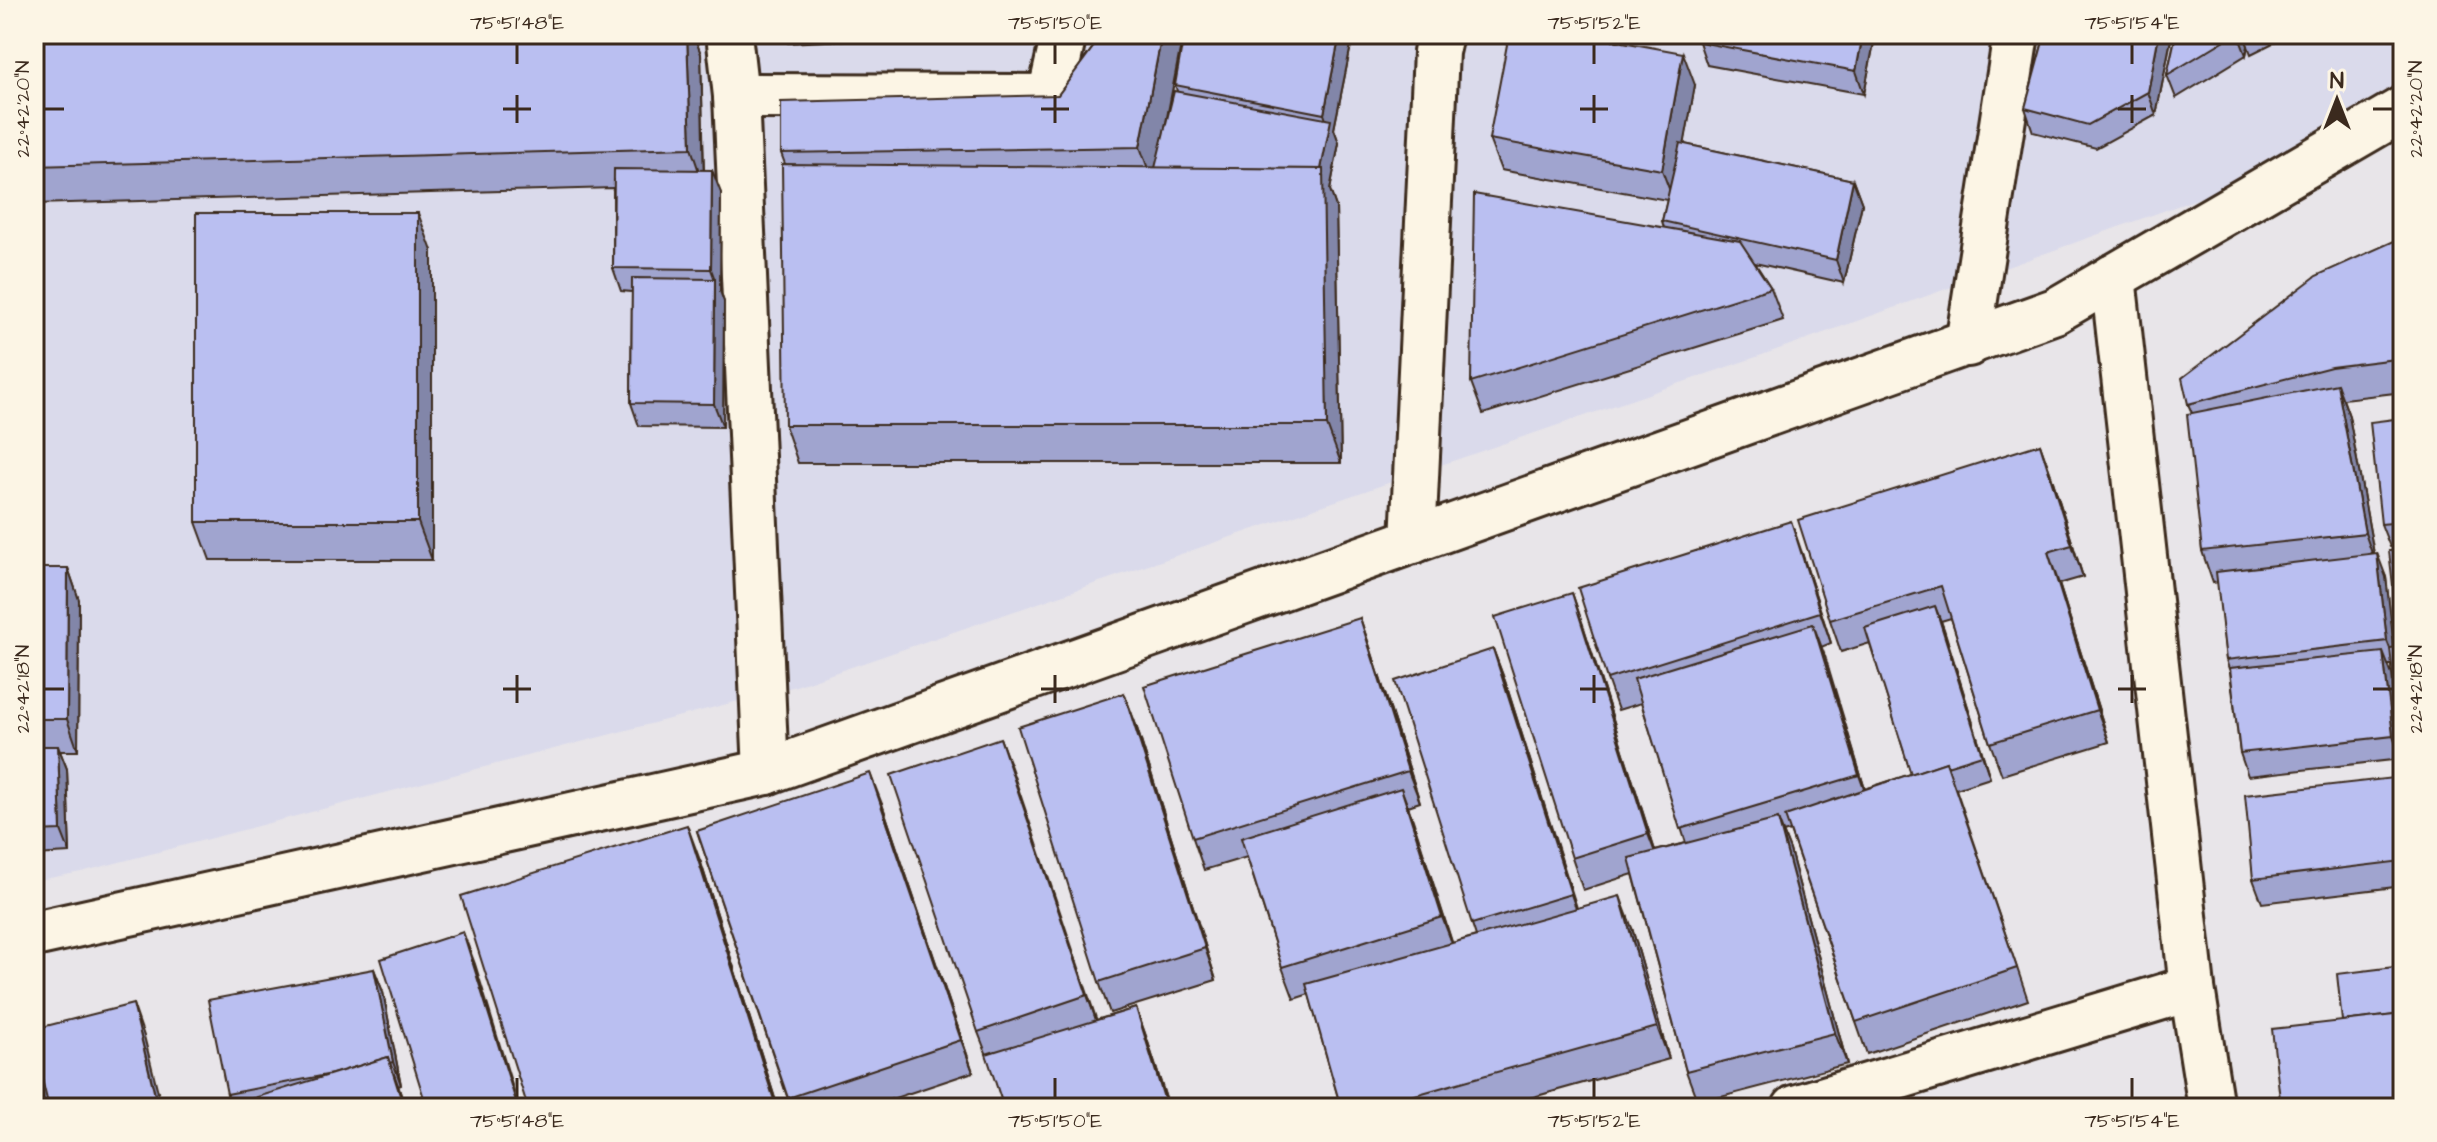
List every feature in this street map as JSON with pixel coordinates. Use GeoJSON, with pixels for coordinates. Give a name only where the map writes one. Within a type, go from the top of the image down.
{"type":"FeatureCollection","features":[{"type":"Feature","properties":{"kind":"street"},"geometry":{"type":"LineString","coordinates":[[729,34],[736,96],[766,772]]}},
{"type":"Feature","properties":{"kind":"street"},"geometry":{"type":"LineString","coordinates":[[736,96],[1050,97],[1064,34]]}},
{"type":"Feature","properties":{"kind":"street"},"geometry":{"type":"LineString","coordinates":[[1413,541],[1436,52],[1440,34]]}},
{"type":"Feature","properties":{"kind":"street"},"geometry":{"type":"LineString","coordinates":[[1968,344],[2016,34]]}},
{"type":"Feature","properties":{"kind":"street"},"geometry":{"type":"LineString","coordinates":[[34,934],[766,772],[2055,311],[2403,109]]}},
{"type":"Feature","properties":{"kind":"street"},"geometry":{"type":"LineString","coordinates":[[2113,277],[2192,988],[2211,1108]]}},
{"type":"Feature","properties":{"kind":"street"},"geometry":{"type":"LineString","coordinates":[[1795,1108],[2192,988]]}},
{"type":"Feature","properties":{"kind":"shaded area"},"geometry":{"type":"Polygon","coordinates":[[[34,34],[2403,34],[2403,125],[1762,355],[796,686],[81,872],[34,881],[34,34]]]}},
{"type":"Feature","properties":{"kind":"building"},"geometry":{"type":"Polygon","coordinates":[[[34,34],[687,34],[691,148],[34,166],[34,34]]]}},
{"type":"Feature","properties":{"kind":"building"},"geometry":{"type":"Polygon","coordinates":[[[1103,34],[1162,34],[1140,147],[781,153],[781,102],[1058,95],[1103,34]]]}},
{"type":"Feature","properties":{"kind":"building"},"geometry":{"type":"Polygon","coordinates":[[[1184,34],[1340,34],[1324,114],[1175,85],[1184,34]]]}},
{"type":"Feature","properties":{"kind":"building"},"geometry":{"type":"Polygon","coordinates":[[[1509,34],[1579,34],[1683,53],[1662,170],[1489,139],[1509,34]]]}},
{"type":"Feature","properties":{"kind":"building"},"geometry":{"type":"Polygon","coordinates":[[[1700,34],[1863,34],[1856,71],[1699,42],[1700,34]]]}},
{"type":"Feature","properties":{"kind":"building"},"geometry":{"type":"Polygon","coordinates":[[[2045,34],[2159,34],[2148,92],[2088,125],[2025,108],[2045,34]]]}},
{"type":"Feature","properties":{"kind":"building"},"geometry":{"type":"Polygon","coordinates":[[[2176,34],[2235,34],[2167,75],[2176,34]]]}},
{"type":"Feature","properties":{"kind":"building"},"geometry":{"type":"Polygon","coordinates":[[[1174,91],[1331,120],[1321,169],[1155,168],[1174,91]]]}},
{"type":"Feature","properties":{"kind":"building"},"geometry":{"type":"Polygon","coordinates":[[[1680,143],[1853,180],[1836,260],[1662,221],[1680,143]]]}},
{"type":"Feature","properties":{"kind":"building"},"geometry":{"type":"Polygon","coordinates":[[[782,164],[1323,169],[1327,425],[785,425],[782,164]]]}},
{"type":"Feature","properties":{"kind":"building"},"geometry":{"type":"Polygon","coordinates":[[[614,169],[712,170],[711,269],[613,268],[614,169]]]}},
{"type":"Feature","properties":{"kind":"building"},"geometry":{"type":"Polygon","coordinates":[[[1474,194],[1740,241],[1771,288],[1471,382],[1474,194]]]}},
{"type":"Feature","properties":{"kind":"building"},"geometry":{"type":"Polygon","coordinates":[[[196,213],[418,213],[418,522],[196,522],[196,213]]]}},
{"type":"Feature","properties":{"kind":"building"},"geometry":{"type":"Polygon","coordinates":[[[2403,237],[2403,358],[2331,367],[2188,404],[2182,378],[2316,276],[2403,237]]]}},
{"type":"Feature","properties":{"kind":"building"},"geometry":{"type":"Polygon","coordinates":[[[632,278],[715,279],[714,404],[631,403],[632,278]]]}},
{"type":"Feature","properties":{"kind":"building"},"geometry":{"type":"Polygon","coordinates":[[[2337,384],[2365,533],[2202,551],[2187,414],[2337,384]]]}},
{"type":"Feature","properties":{"kind":"building"},"geometry":{"type":"Polygon","coordinates":[[[2403,418],[2403,522],[2381,524],[2370,422],[2403,418]]]}},
{"type":"Feature","properties":{"kind":"building"},"geometry":{"type":"Polygon","coordinates":[[[2040,444],[2072,545],[2048,552],[2097,710],[1990,743],[1941,586],[1830,620],[1798,520],[2040,444]]]}},
{"type":"Feature","properties":{"kind":"building"},"geometry":{"type":"Polygon","coordinates":[[[1791,521],[1820,612],[1607,679],[1578,588],[1791,521]]]}},
{"type":"Feature","properties":{"kind":"building"},"geometry":{"type":"Polygon","coordinates":[[[2403,550],[2403,636],[2399,637],[2389,551],[2403,550]]]}},
{"type":"Feature","properties":{"kind":"building"},"geometry":{"type":"Polygon","coordinates":[[[2377,553],[2387,641],[2226,660],[2216,572],[2377,553]]]}},
{"type":"Feature","properties":{"kind":"building"},"geometry":{"type":"Polygon","coordinates":[[[34,568],[68,568],[67,719],[34,719],[34,568]]]}},
{"type":"Feature","properties":{"kind":"building"},"geometry":{"type":"Polygon","coordinates":[[[1572,593],[1648,834],[1572,858],[1495,617],[1572,593]]]}},
{"type":"Feature","properties":{"kind":"building"},"geometry":{"type":"Polygon","coordinates":[[[1935,606],[1982,755],[1947,766],[1946,762],[1911,774],[1865,628],[1935,606]]]}},
{"type":"Feature","properties":{"kind":"building"},"geometry":{"type":"Polygon","coordinates":[[[1360,618],[1408,771],[1193,838],[1144,686],[1360,618]]]}},
{"type":"Feature","properties":{"kind":"building"},"geometry":{"type":"Polygon","coordinates":[[[1813,624],[1859,775],[1680,829],[1634,679],[1813,624]]]}},
{"type":"Feature","properties":{"kind":"building"},"geometry":{"type":"Polygon","coordinates":[[[2403,647],[2403,747],[2401,748],[2390,648],[2403,647]]]}},
{"type":"Feature","properties":{"kind":"building"},"geometry":{"type":"Polygon","coordinates":[[[1493,649],[1571,894],[1472,924],[1395,681],[1493,649]]]}},
{"type":"Feature","properties":{"kind":"building"},"geometry":{"type":"Polygon","coordinates":[[[2383,652],[2393,736],[2240,753],[2230,668],[2383,652]]]}},
{"type":"Feature","properties":{"kind":"building"},"geometry":{"type":"Polygon","coordinates":[[[1124,693],[1205,948],[1099,982],[1018,727],[1124,693]]]}},
{"type":"Feature","properties":{"kind":"building"},"geometry":{"type":"Polygon","coordinates":[[[1000,738],[1087,995],[978,1032],[891,775],[1000,738]]]}},
{"type":"Feature","properties":{"kind":"building"},"geometry":{"type":"Polygon","coordinates":[[[34,746],[58,746],[61,830],[34,831],[34,746]]]}},
{"type":"Feature","properties":{"kind":"building"},"geometry":{"type":"Polygon","coordinates":[[[1946,762],[2017,968],[1856,1022],[1785,816],[1946,762]]]}},
{"type":"Feature","properties":{"kind":"building"},"geometry":{"type":"Polygon","coordinates":[[[870,773],[961,1040],[788,1098],[697,831],[870,773]]]}},
{"type":"Feature","properties":{"kind":"building"},"geometry":{"type":"Polygon","coordinates":[[[2393,778],[2403,861],[2253,879],[2245,795],[2393,778]]]}},
{"type":"Feature","properties":{"kind":"building"},"geometry":{"type":"Polygon","coordinates":[[[1401,788],[1442,917],[1282,967],[1241,838],[1401,788]]]}},
{"type":"Feature","properties":{"kind":"building"},"geometry":{"type":"Polygon","coordinates":[[[1778,819],[1835,1033],[1686,1071],[1629,858],[1778,819]]]}},
{"type":"Feature","properties":{"kind":"building"},"geometry":{"type":"Polygon","coordinates":[[[687,825],[774,1100],[748,1108],[528,1108],[461,896],[687,825]]]}},
{"type":"Feature","properties":{"kind":"building"},"geometry":{"type":"Polygon","coordinates":[[[1620,896],[1657,1027],[1369,1108],[1341,1108],[1306,984],[1620,896]]]}},
{"type":"Feature","properties":{"kind":"building"},"geometry":{"type":"Polygon","coordinates":[[[463,932],[518,1108],[427,1108],[381,959],[463,932]]]}},
{"type":"Feature","properties":{"kind":"building"},"geometry":{"type":"Polygon","coordinates":[[[2403,966],[2403,1014],[2342,1021],[2337,974],[2403,966]]]}},
{"type":"Feature","properties":{"kind":"building"},"geometry":{"type":"Polygon","coordinates":[[[374,969],[393,1062],[389,1063],[388,1057],[332,1074],[227,1094],[208,1000],[374,969]]]}},
{"type":"Feature","properties":{"kind":"building"},"geometry":{"type":"Polygon","coordinates":[[[133,1004],[158,1108],[49,1108],[34,1046],[34,1029],[133,1004]]]}},
{"type":"Feature","properties":{"kind":"building"},"geometry":{"type":"Polygon","coordinates":[[[1136,1008],[1167,1108],[1004,1108],[986,1054],[1136,1008]]]}},
{"type":"Feature","properties":{"kind":"building"},"geometry":{"type":"Polygon","coordinates":[[[2403,1014],[2403,1106],[2281,1108],[2272,1029],[2403,1014]]]}},
{"type":"Feature","properties":{"kind":"building"},"geometry":{"type":"Polygon","coordinates":[[[388,1057],[404,1108],[221,1108],[388,1057]]]}},
{"type":"Feature","properties":{"kind":"building"},"geometry":{"type":"Polygon","coordinates":[[[34,1062],[44,1108],[34,1108],[34,1062]]]}},
{"type":"Feature","properties":{"kind":"building"},"geometry":{"type":"Polygon","coordinates":[[[2053,1099],[2056,1108],[2010,1108],[2053,1099]]]}}]}
